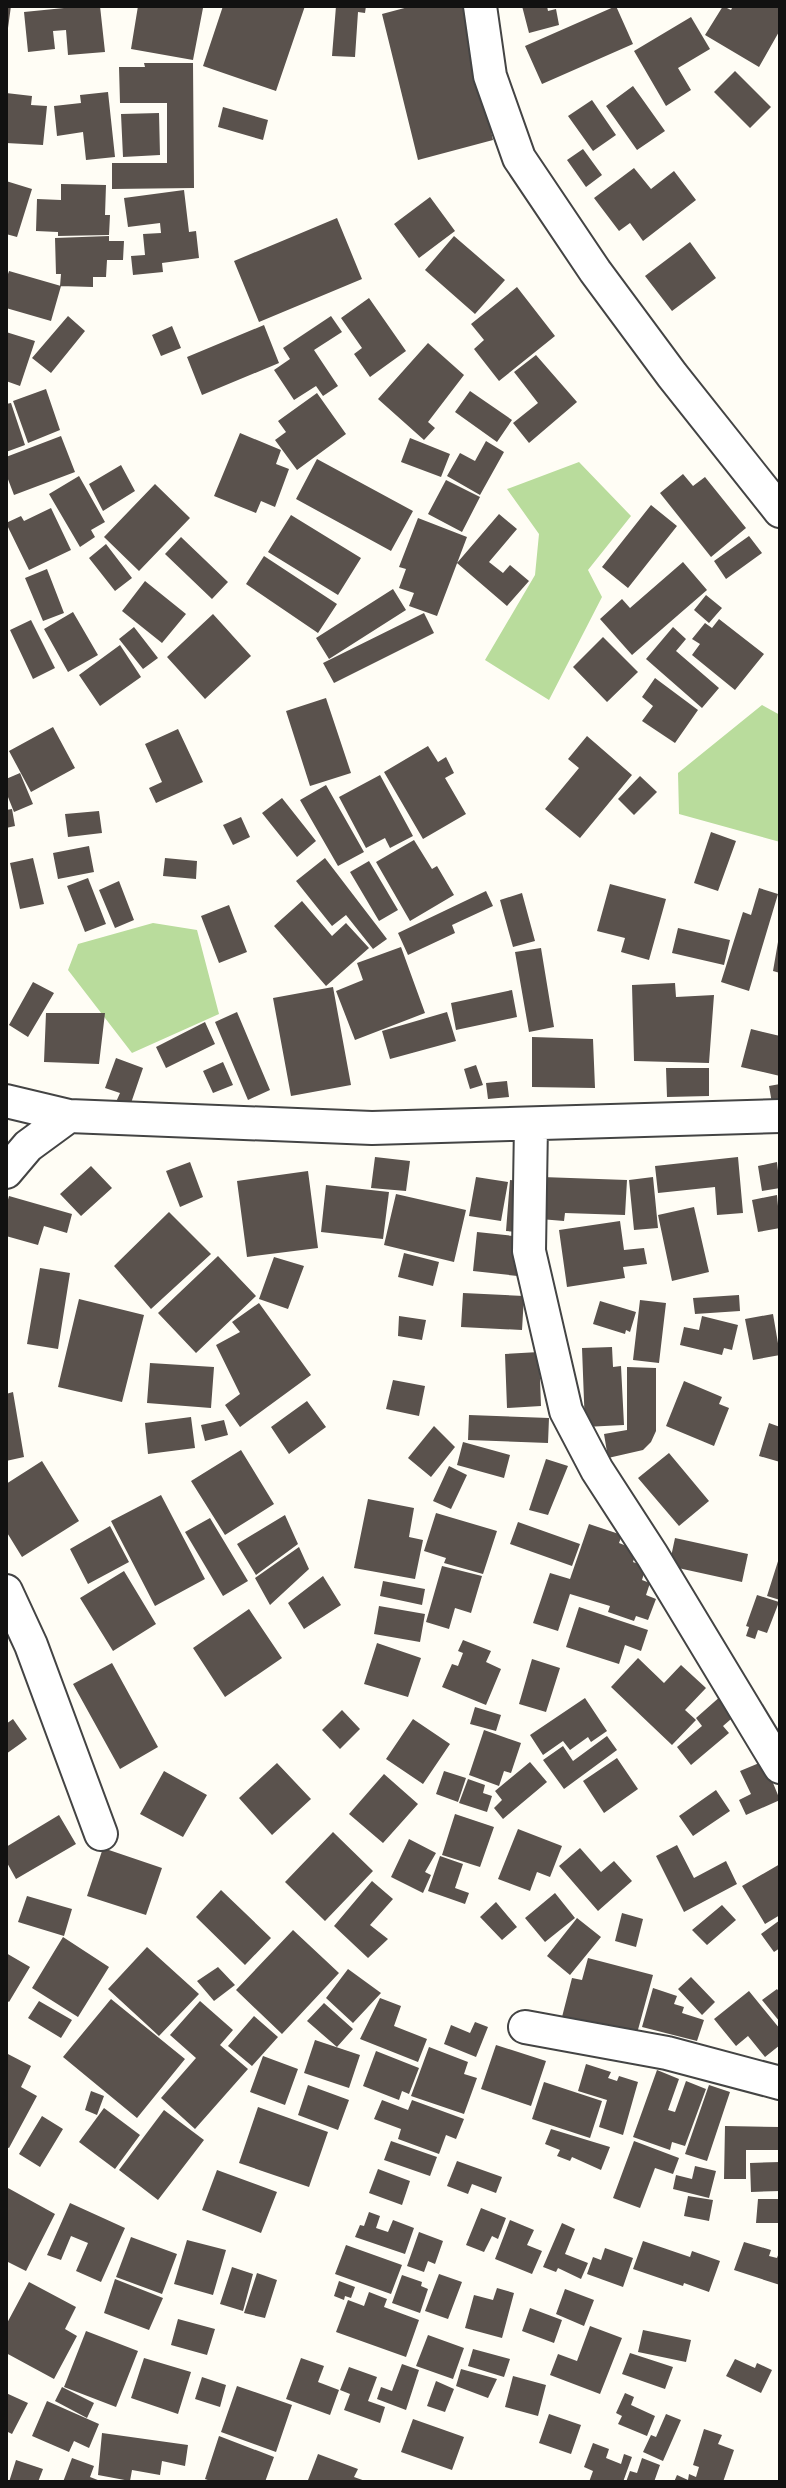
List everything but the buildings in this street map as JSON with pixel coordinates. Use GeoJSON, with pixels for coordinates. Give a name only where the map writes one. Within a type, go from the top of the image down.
{"type":"FeatureCollection","features":[{"type":"Feature","properties":{"kind":"street"},"geometry":{"type":"LineString","coordinates":[[480,6],[490,76],[519,158],[595,271],[672,375],[780,511]]}},
{"type":"Feature","properties":{"kind":"street"},"geometry":{"type":"LineString","coordinates":[[6,1101],[69,1116],[372,1128],[780,1116]]}},
{"type":"Feature","properties":{"kind":"street"},"geometry":{"type":"LineString","coordinates":[[6,1172],[28,1146],[69,1116]]}},
{"type":"Feature","properties":{"kind":"street"},"geometry":{"type":"LineString","coordinates":[[531,1124],[529,1251],[566,1411],[597,1470],[780,1767]]}},
{"type":"Feature","properties":{"kind":"street"},"geometry":{"type":"LineString","coordinates":[[6,1591],[31,1645],[101,1834]]}},
{"type":"Feature","properties":{"kind":"street"},"geometry":{"type":"LineString","coordinates":[[525,2027],[667,2053],[780,2083]]}},
{"type":"Feature","properties":{"kind":"green space"},"geometry":{"type":"Polygon","coordinates":[[[579,462],[631,516],[588,570],[602,597],[549,700],[485,660],[535,575],[539,534],[507,489],[579,462]]]}},
{"type":"Feature","properties":{"kind":"green space"},"geometry":{"type":"Polygon","coordinates":[[[762,705],[780,715],[780,842],[679,814],[678,773],[762,705]]]}},
{"type":"Feature","properties":{"kind":"green space"},"geometry":{"type":"Polygon","coordinates":[[[153,923],[197,930],[219,1014],[132,1053],[68,970],[78,944],[153,923]]]}}]}
